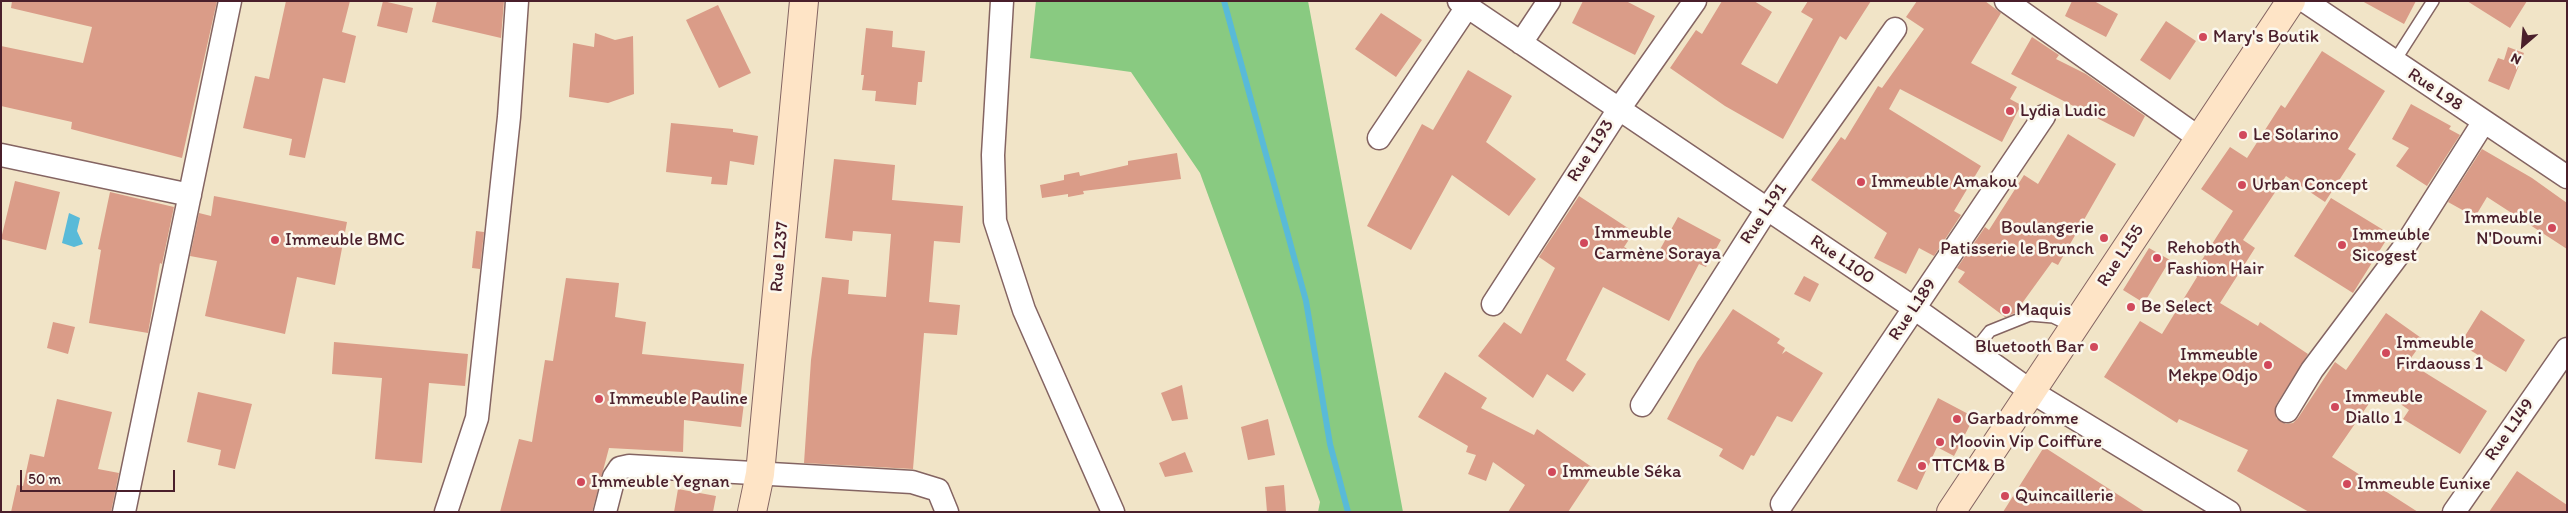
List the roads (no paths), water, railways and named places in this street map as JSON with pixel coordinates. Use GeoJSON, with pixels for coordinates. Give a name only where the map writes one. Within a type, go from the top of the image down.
{"type":"FeatureCollection","features":[{"type":"Feature","properties":{"kind":"street"},"geometry":{"type":"LineString","coordinates":[[124,512],[230,1]]}},
{"type":"Feature","properties":{"kind":"street"},"geometry":{"type":"LineString","coordinates":[[446,512],[477,418],[509,117],[517,1]]}},
{"type":"Feature","properties":{"kind":"street","name":"Rue L237"},"geometry":{"type":"LineString","coordinates":[[752,512],[760,474],[804,1]]}},
{"type":"Feature","properties":{"kind":"street"},"geometry":{"type":"LineString","coordinates":[[1002,1],[993,155],[994,220],[1024,310],[1113,512]]}},
{"type":"Feature","properties":{"kind":"street"},"geometry":{"type":"LineString","coordinates":[[1522,43],[1549,1]]}},
{"type":"Feature","properties":{"kind":"street","name":"Rue L193"},"geometry":{"type":"LineString","coordinates":[[1493,304],[1619,109],[1695,1]]}},
{"type":"Feature","properties":{"kind":"street"},"geometry":{"type":"LineString","coordinates":[[2006,1],[2199,138]]}},
{"type":"Feature","properties":{"kind":"street","name":"Rue L155"},"geometry":{"type":"LineString","coordinates":[[1951,512],[2291,1]]}},
{"type":"Feature","properties":{"kind":"street","name":"Rue L98"},"geometry":{"type":"LineString","coordinates":[[2305,1],[2483,123],[2567,177]]}},
{"type":"Feature","properties":{"kind":"street"},"geometry":{"type":"LineString","coordinates":[[1380,138],[1463,4]]}},
{"type":"Feature","properties":{"kind":"street","name":"Rue L100"},"geometry":{"type":"LineString","coordinates":[[1463,4],[1914,308],[2032,392],[2229,512]]}},
{"type":"Feature","properties":{"kind":"street","name":"Rue L191"},"geometry":{"type":"LineString","coordinates":[[1642,405],[1767,209],[1896,29]]}},
{"type":"Feature","properties":{"kind":"street","name":"Rue L189"},"geometry":{"type":"LineString","coordinates":[[1782,504],[2044,116]]}},
{"type":"Feature","properties":{"kind":"street"},"geometry":{"type":"LineString","coordinates":[[2287,411],[2312,370],[2405,246],[2483,123]]}},
{"type":"Feature","properties":{"kind":"street"},"geometry":{"type":"LineString","coordinates":[[1,155],[190,195]]}},
{"type":"Feature","properties":{"kind":"street","name":"Rue L149"},"geometry":{"type":"LineString","coordinates":[[2454,512],[2567,349]]}},
{"type":"Feature","properties":{"kind":"street"},"geometry":{"type":"LineString","coordinates":[[605,512],[614,477],[620,468],[629,466],[912,482],[938,490],[947,512]]}},
{"type":"Feature","properties":{"kind":"lane"},"geometry":{"type":"LineString","coordinates":[[2394,62],[2432,1]]}},
{"type":"Feature","properties":{"kind":"lane"},"geometry":{"type":"LineString","coordinates":[[1974,351],[1990,331],[2030,315],[2053,317],[2074,327]]}},
{"type":"Feature","properties":{"kind":"water"},"geometry":{"type":"Polygon","coordinates":[[[69,213],[80,218],[77,231],[83,244],[74,247],[62,243],[69,213]]]}},
{"type":"Feature","properties":{"kind":"waterway"},"geometry":{"type":"LineString","coordinates":[[1224,1],[1306,301],[1330,444],[1348,512]]}},
{"type":"Feature","properties":{"kind":"place","name":"Mary's Boutik"},"geometry":{"type":"Point","coordinates":[2203,37]}},
{"type":"Feature","properties":{"kind":"place","name":"Lydia Ludic"},"geometry":{"type":"Point","coordinates":[2010,111]}},
{"type":"Feature","properties":{"kind":"place","name":"Le Solarino"},"geometry":{"type":"Point","coordinates":[2243,135]}},
{"type":"Feature","properties":{"kind":"place","name":"Immeuble Amakou"},"geometry":{"type":"Point","coordinates":[1861,182]}},
{"type":"Feature","properties":{"kind":"place","name":"Urban Concept"},"geometry":{"type":"Point","coordinates":[2242,185]}},
{"type":"Feature","properties":{"kind":"place","name":"Immeuble N'Doumi"},"geometry":{"type":"Point","coordinates":[2552,228]}},
{"type":"Feature","properties":{"kind":"place","name":"Boulangerie Patisserie le Brunch"},"geometry":{"type":"Point","coordinates":[2104,238]}},
{"type":"Feature","properties":{"kind":"place","name":"Immeuble BMC"},"geometry":{"type":"Point","coordinates":[275,240]}},
{"type":"Feature","properties":{"kind":"place","name":"Immeuble Carmène Soraya"},"geometry":{"type":"Point","coordinates":[1584,243]}},
{"type":"Feature","properties":{"kind":"place","name":"Immeuble Sicogest"},"geometry":{"type":"Point","coordinates":[2342,245]}},
{"type":"Feature","properties":{"kind":"place","name":"Rehoboth Fashion Hair"},"geometry":{"type":"Point","coordinates":[2157,258]}},
{"type":"Feature","properties":{"kind":"place","name":"Be Select"},"geometry":{"type":"Point","coordinates":[2131,307]}},
{"type":"Feature","properties":{"kind":"place","name":"Maquis"},"geometry":{"type":"Point","coordinates":[2006,310]}},
{"type":"Feature","properties":{"kind":"place","name":"Bluetooth Bar"},"geometry":{"type":"Point","coordinates":[2094,347]}},
{"type":"Feature","properties":{"kind":"place","name":"Immeuble Firdaouss 1"},"geometry":{"type":"Point","coordinates":[2386,353]}},
{"type":"Feature","properties":{"kind":"place","name":"Immeuble Mekpe Odjo"},"geometry":{"type":"Point","coordinates":[2268,365]}},
{"type":"Feature","properties":{"kind":"place","name":"Immeuble Pauline"},"geometry":{"type":"Point","coordinates":[599,399]}},
{"type":"Feature","properties":{"kind":"place","name":"Immeuble Diallo 1"},"geometry":{"type":"Point","coordinates":[2335,407]}},
{"type":"Feature","properties":{"kind":"place","name":"Garbadromme"},"geometry":{"type":"Point","coordinates":[1957,419]}},
{"type":"Feature","properties":{"kind":"place","name":"Moovin Vip Coiffure"},"geometry":{"type":"Point","coordinates":[1940,442]}},
{"type":"Feature","properties":{"kind":"place","name":"TTCM& B"},"geometry":{"type":"Point","coordinates":[1922,466]}},
{"type":"Feature","properties":{"kind":"place","name":"Immeuble Séka"},"geometry":{"type":"Point","coordinates":[1552,472]}},
{"type":"Feature","properties":{"kind":"place","name":"Immeuble Yegnan"},"geometry":{"type":"Point","coordinates":[581,482]}},
{"type":"Feature","properties":{"kind":"place","name":"Immeuble Eunixe"},"geometry":{"type":"Point","coordinates":[2347,484]}},
{"type":"Feature","properties":{"kind":"place","name":"Quincaillerie"},"geometry":{"type":"Point","coordinates":[2005,496]}}]}
